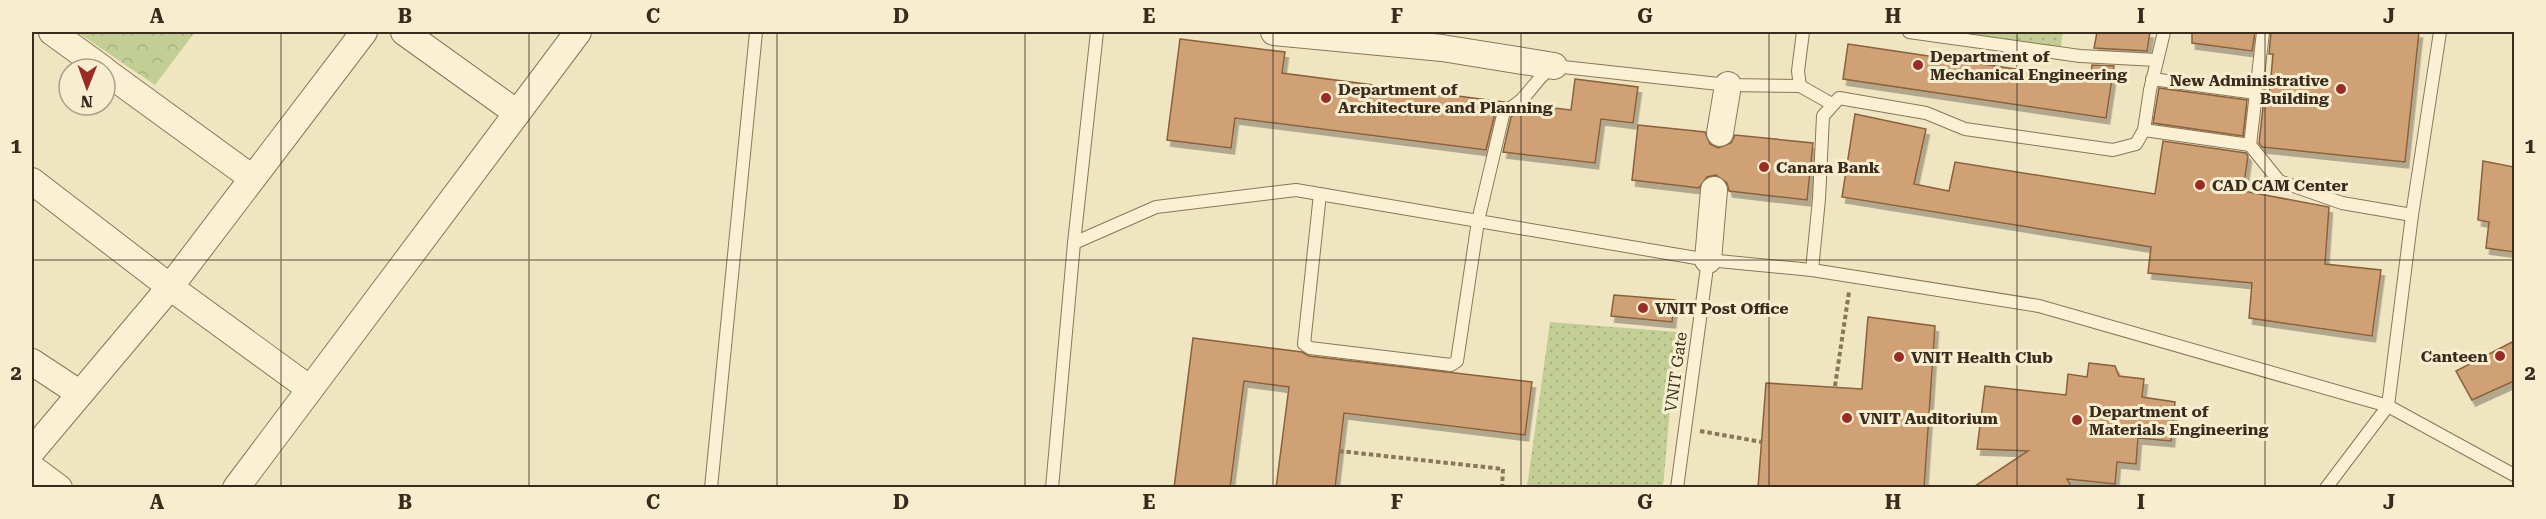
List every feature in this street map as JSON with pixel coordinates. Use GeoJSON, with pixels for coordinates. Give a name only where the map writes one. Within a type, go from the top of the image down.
{"type":"FeatureCollection","features":[{"type":"Feature","properties":{"kind":"street"},"geometry":{"type":"LineString","coordinates":[[52,32],[86,57]]}},
{"type":"Feature","properties":{"kind":"street"},"geometry":{"type":"LineString","coordinates":[[32,451],[170,287],[364,32]]}},
{"type":"Feature","properties":{"kind":"street"},"geometry":{"type":"LineString","coordinates":[[404,32],[517,112]]}},
{"type":"Feature","properties":{"kind":"street"},"geometry":{"type":"LineString","coordinates":[[236,488],[578,32]]}},
{"type":"Feature","properties":{"kind":"street"},"geometry":{"type":"LineString","coordinates":[[1274,32],[1442,48],[1554,66]]}},
{"type":"Feature","properties":{"kind":"street"},"geometry":{"type":"LineString","coordinates":[[117,79],[252,178]]}},
{"type":"Feature","properties":{"kind":"street"},"geometry":{"type":"LineString","coordinates":[[1720,133],[1728,85]]}},
{"type":"Feature","properties":{"kind":"street"},"geometry":{"type":"LineString","coordinates":[[32,182],[309,389]]}},
{"type":"Feature","properties":{"kind":"street"},"geometry":{"type":"LineString","coordinates":[[1708,261],[1714,190]]}},
{"type":"Feature","properties":{"kind":"street"},"geometry":{"type":"LineString","coordinates":[[32,362],[79,393]]}},
{"type":"Feature","properties":{"kind":"street"},"geometry":{"type":"LineString","coordinates":[[32,468],[59,488]]}},
{"type":"Feature","properties":{"kind":"lane"},"geometry":{"type":"LineString","coordinates":[[711,488],[756,32]]}},
{"type":"Feature","properties":{"kind":"lane"},"geometry":{"type":"LineString","coordinates":[[1052,488],[1074,243],[1097,32]]}},
{"type":"Feature","properties":{"kind":"lane"},"geometry":{"type":"LineString","coordinates":[[1800,86],[1798,71],[1803,32]]}},
{"type":"Feature","properties":{"kind":"lane"},"geometry":{"type":"LineString","coordinates":[[1909,32],[2080,56],[2157,60]]}},
{"type":"Feature","properties":{"kind":"lane"},"geometry":{"type":"LineString","coordinates":[[1812,270],[1819,199],[1823,116],[1839,98],[1926,113],[1965,129],[2113,150],[2136,144],[2144,130],[2152,79],[2164,32]]}},
{"type":"Feature","properties":{"kind":"lane"},"geometry":{"type":"LineString","coordinates":[[2250,145],[2263,32]]}},
{"type":"Feature","properties":{"kind":"lane"},"geometry":{"type":"LineString","coordinates":[[2326,488],[2388,406],[2412,215],[2440,32]]}},
{"type":"Feature","properties":{"kind":"lane"},"geometry":{"type":"LineString","coordinates":[[1320,195],[1304,344],[1310,348],[1451,365],[1457,361],[1478,221],[1504,111],[1518,105],[1544,72],[1554,66],[1728,85],[1800,86],[1832,104]]}},
{"type":"Feature","properties":{"kind":"lane"},"geometry":{"type":"LineString","coordinates":[[2152,79],[2256,93]]}},
{"type":"Feature","properties":{"kind":"lane"},"geometry":{"type":"LineString","coordinates":[[2144,130],[2250,145],[2279,181],[2342,203],[2412,215]]}},
{"type":"Feature","properties":{"kind":"lane"},"geometry":{"type":"LineString","coordinates":[[1074,243],[1156,207],[1296,190],[1708,261],[1812,270],[2039,306],[2388,406],[2514,475]]}},
{"type":"Feature","properties":{"kind":"lane","name":"VNIT Gate"},"geometry":{"type":"LineString","coordinates":[[1677,488],[1708,261]]}},
{"type":"Feature","properties":{"kind":"path"},"geometry":{"type":"LineString","coordinates":[[1835,386],[1851,277]]}},
{"type":"Feature","properties":{"kind":"path"},"geometry":{"type":"LineString","coordinates":[[1685,428],[1762,442]]}},
{"type":"Feature","properties":{"kind":"path"},"geometry":{"type":"LineString","coordinates":[[1339,451],[1503,469],[1502,488]]}},
{"type":"Feature","properties":{"kind":"green space"},"geometry":{"type":"Polygon","coordinates":[[[77,32],[195,32],[155,85],[117,57],[77,32]]]}},
{"type":"Feature","properties":{"kind":"green space"},"geometry":{"type":"Polygon","coordinates":[[[1961,32],[2063,32],[2060,49],[1961,32]]]}},
{"type":"Feature","properties":{"kind":"green space"},"geometry":{"type":"Polygon","coordinates":[[[1550,322],[1677,332],[1663,487],[1527,487],[1550,322]]]}},
{"type":"Feature","properties":{"kind":"building"},"geometry":{"type":"Polygon","coordinates":[[[2097,32],[2150,32],[2147,51],[2094,48],[2097,32]]]}},
{"type":"Feature","properties":{"kind":"building"},"geometry":{"type":"Polygon","coordinates":[[[2192,32],[2255,32],[2252,51],[2192,43],[2192,32]]]}},
{"type":"Feature","properties":{"kind":"building","name":"New Administrative Building"},"geometry":{"type":"Polygon","coordinates":[[[2271,32],[2419,32],[2405,162],[2262,147],[2259,143],[2264,98],[2269,99],[2273,54],[2269,54],[2271,32]]]}},
{"type":"Feature","properties":{"kind":"building","name":"Department of Architecture and Planning"},"geometry":{"type":"Polygon","coordinates":[[[1180,39],[1285,52],[1282,73],[1504,102],[1496,109],[1486,150],[1235,118],[1231,148],[1167,140],[1180,39]]]}},
{"type":"Feature","properties":{"kind":"building","name":"Department of Mechanical Engineering"},"geometry":{"type":"Polygon","coordinates":[[[1848,44],[2090,80],[2092,65],[2114,66],[2106,118],[1843,79],[1848,44]]]}},
{"type":"Feature","properties":{"kind":"building"},"geometry":{"type":"Polygon","coordinates":[[[1575,79],[1638,87],[1633,123],[1601,119],[1595,163],[1503,152],[1511,117],[1528,105],[1571,110],[1575,79]]]}},
{"type":"Feature","properties":{"kind":"building"},"geometry":{"type":"Polygon","coordinates":[[[2159,88],[2247,100],[2243,136],[2153,123],[2159,88]]]}},
{"type":"Feature","properties":{"kind":"building"},"geometry":{"type":"Polygon","coordinates":[[[1855,114],[1926,129],[1914,184],[1949,191],[1955,162],[2155,194],[2163,141],[2246,153],[2248,156],[2243,191],[2329,207],[2325,264],[2381,270],[2372,336],[2249,318],[2252,283],[2148,273],[2151,247],[1842,197],[1855,114]]]}},
{"type":"Feature","properties":{"kind":"building"},"geometry":{"type":"Polygon","coordinates":[[[1638,125],[1705,132],[1710,144],[1718,148],[1731,143],[1735,135],[1813,143],[1807,200],[1729,191],[1727,183],[1716,175],[1707,177],[1699,188],[1632,180],[1638,125]]]}},
{"type":"Feature","properties":{"kind":"building"},"geometry":{"type":"Polygon","coordinates":[[[2483,161],[2514,167],[2514,252],[2486,248],[2489,222],[2478,220],[2483,161]]]}},
{"type":"Feature","properties":{"kind":"building","name":"VNIT Post Office"},"geometry":{"type":"Polygon","coordinates":[[[1614,295],[1675,300],[1672,322],[1611,316],[1614,295]]]}},
{"type":"Feature","properties":{"kind":"building","name":"VNIT Auditorium"},"geometry":{"type":"Polygon","coordinates":[[[1868,317],[1935,326],[1924,488],[1758,488],[1766,383],[1862,389],[1868,317]]]}},
{"type":"Feature","properties":{"kind":"building"},"geometry":{"type":"Polygon","coordinates":[[[1193,338],[1302,352],[1309,356],[1532,382],[1525,435],[1344,413],[1335,488],[1276,488],[1289,387],[1244,381],[1230,488],[1174,488],[1193,338]]]}},
{"type":"Feature","properties":{"kind":"building","name":"Canteen"},"geometry":{"type":"Polygon","coordinates":[[[2514,341],[2514,381],[2472,400],[2456,371],[2514,341]]]}},
{"type":"Feature","properties":{"kind":"building","name":"Department of Materials Engineering"},"geometry":{"type":"Polygon","coordinates":[[[2089,363],[2115,366],[2119,376],[2144,379],[2142,397],[2175,402],[2171,441],[2138,438],[2136,464],[2117,462],[2115,484],[2067,479],[2072,488],[1972,488],[2028,451],[1977,449],[1985,386],[2066,395],[2068,374],[2087,377],[2089,363]]]}},
{"type":"Feature","properties":{"kind":"place","name":"Department of Mechanical Engineering"},"geometry":{"type":"Point","coordinates":[1918,65]}},
{"type":"Feature","properties":{"kind":"place","name":"New Administrative Building"},"geometry":{"type":"Point","coordinates":[2341,89]}},
{"type":"Feature","properties":{"kind":"place","name":"Department of Architecture and Planning"},"geometry":{"type":"Point","coordinates":[1326,98]}},
{"type":"Feature","properties":{"kind":"place","name":"Canara Bank"},"geometry":{"type":"Point","coordinates":[1764,167]}},
{"type":"Feature","properties":{"kind":"place","name":"CAD CAM Center"},"geometry":{"type":"Point","coordinates":[2200,185]}},
{"type":"Feature","properties":{"kind":"place","name":"VNIT Post Office"},"geometry":{"type":"Point","coordinates":[1643,308]}},
{"type":"Feature","properties":{"kind":"place","name":"Canteen"},"geometry":{"type":"Point","coordinates":[2500,356]}},
{"type":"Feature","properties":{"kind":"place","name":"VNIT Health Club"},"geometry":{"type":"Point","coordinates":[1899,357]}},
{"type":"Feature","properties":{"kind":"place","name":"VNIT Auditorium"},"geometry":{"type":"Point","coordinates":[1847,418]}},
{"type":"Feature","properties":{"kind":"place","name":"Department of Materials Engineering"},"geometry":{"type":"Point","coordinates":[2077,420]}}]}
